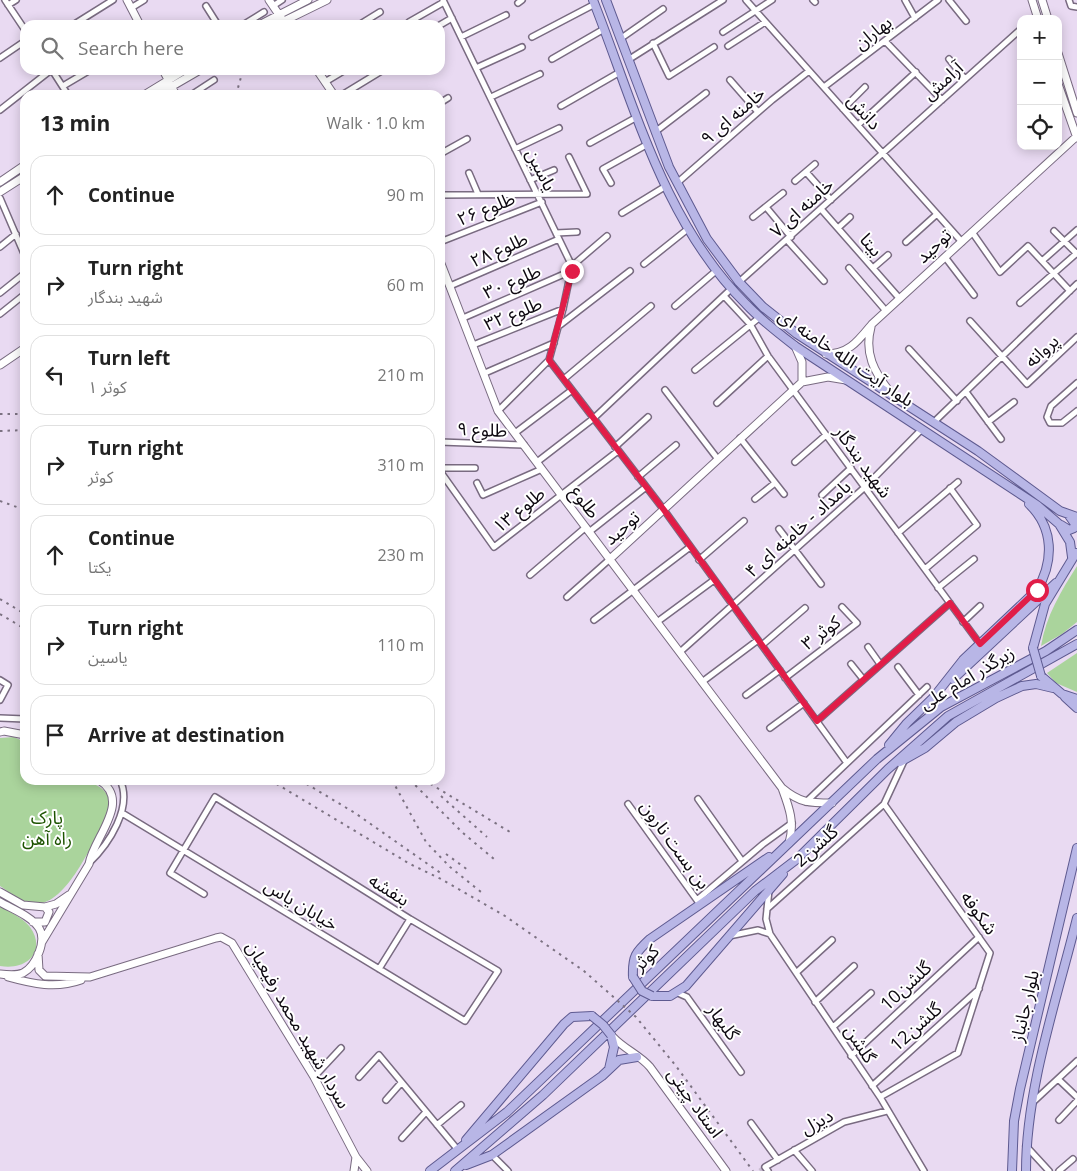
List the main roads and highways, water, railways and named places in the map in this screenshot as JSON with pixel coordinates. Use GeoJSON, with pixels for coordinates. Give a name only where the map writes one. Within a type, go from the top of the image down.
{"type":"FeatureCollection","features":[{"type":"Feature","properties":{"kind":"main road","name":"بلوار آیت الله خامنه ای"},"geometry":{"type":"LineString","coordinates":[[606,0],[677,183],[707,239],[739,282],[781,322],[826,354],[934,422],[1068,514],[1077,517]]}},
{"type":"Feature","properties":{"kind":"main road","name":"بلوار آیت الله خامنه ای"},"geometry":{"type":"LineString","coordinates":[[594,2],[666,186],[689,228],[717,270],[732,288],[760,317],[795,346],[1014,488],[1059,524],[1075,554]]}},
{"type":"Feature","properties":{"kind":"main road"},"geometry":{"type":"LineString","coordinates":[[600,18],[611,13]]}},
{"type":"Feature","properties":{"kind":"main road"},"geometry":{"type":"LineString","coordinates":[[937,693],[963,660],[1037,590],[1045,576],[1050,561],[1046,530],[1034,509],[1014,488]]}},
{"type":"Feature","properties":{"kind":"main road"},"geometry":{"type":"LineString","coordinates":[[1059,524],[1066,530],[1074,528],[1075,524],[1068,514]]}},
{"type":"Feature","properties":{"kind":"main road"},"geometry":{"type":"LineString","coordinates":[[1075,554],[1056,583],[1039,619],[1033,648],[1041,676],[1077,708]]}},
{"type":"Feature","properties":{"kind":"main road"},"geometry":{"type":"LineString","coordinates":[[877,759],[907,723],[937,693],[1056,583]]}},
{"type":"Feature","properties":{"kind":"main road"},"geometry":{"type":"LineString","coordinates":[[1004,621],[1018,618]]}},
{"type":"Feature","properties":{"kind":"main road","name":"زیرگذر امام علی"},"geometry":{"type":"LineString","coordinates":[[877,759],[941,707],[1046,652],[1077,630]]}},
{"type":"Feature","properties":{"kind":"main road","name":"زیرگذر امام علی"},"geometry":{"type":"LineString","coordinates":[[888,769],[948,716],[1077,644]]}},
{"type":"Feature","properties":{"kind":"main road"},"geometry":{"type":"LineString","coordinates":[[888,769],[925,748],[956,722],[996,698],[1022,686],[1036,684],[1053,688]]}},
{"type":"Feature","properties":{"kind":"main road"},"geometry":{"type":"LineString","coordinates":[[1062,694],[1077,699]]}},
{"type":"Feature","properties":{"kind":"main road","name":"کوثر"},"geometry":{"type":"LineString","coordinates":[[430,1171],[507,1112],[877,759]]}},
{"type":"Feature","properties":{"kind":"main road","name":"کوثر"},"geometry":{"type":"LineString","coordinates":[[458,1169],[543,1095],[755,891],[796,859],[888,769]]}},
{"type":"Feature","properties":{"kind":"main road"},"geometry":{"type":"LineString","coordinates":[[787,845],[698,901],[650,938],[637,952],[632,962],[633,977],[642,991],[661,998],[678,993],[796,859]]}},
{"type":"Feature","properties":{"kind":"main road","name":"بلوار جانباز"},"geometry":{"type":"LineString","coordinates":[[1012,1171],[1014,1121],[1020,1089],[1077,848]]}},
{"type":"Feature","properties":{"kind":"main road","name":"بلوار جانباز"},"geometry":{"type":"LineString","coordinates":[[1026,1171],[1026,1146],[1032,1104],[1077,918]]}},
{"type":"Feature","properties":{"kind":"main road"},"geometry":{"type":"LineString","coordinates":[[458,1150],[564,1024],[572,1017],[592,1016],[604,1025],[612,1036],[613,1055],[609,1069]]}},
{"type":"Feature","properties":{"kind":"main road"},"geometry":{"type":"LineString","coordinates":[[458,1169],[492,1155],[620,1060],[637,1057]]}},
{"type":"Feature","properties":{"kind":"tunnel"},"geometry":{"type":"LineString","coordinates":[[760,1171],[765,1167]]}},
{"type":"Feature","properties":{"kind":"railway"},"geometry":{"type":"LineString","coordinates":[[237,90],[242,75]]}},
{"type":"Feature","properties":{"kind":"railway"},"geometry":{"type":"LineString","coordinates":[[0,414],[20,414]]}},
{"type":"Feature","properties":{"kind":"railway"},"geometry":{"type":"LineString","coordinates":[[0,431],[20,430]]}},
{"type":"Feature","properties":{"kind":"railway"},"geometry":{"type":"LineString","coordinates":[[0,501],[20,508]]}},
{"type":"Feature","properties":{"kind":"railway"},"geometry":{"type":"LineString","coordinates":[[0,599],[20,611]]}},
{"type":"Feature","properties":{"kind":"railway"},"geometry":{"type":"LineString","coordinates":[[0,614],[20,626]]}},
{"type":"Feature","properties":{"kind":"railway"},"geometry":{"type":"LineString","coordinates":[[278,785],[410,864],[441,879],[505,916],[584,971],[636,1017],[676,1066],[753,1171]]}},
{"type":"Feature","properties":{"kind":"railway"},"geometry":{"type":"LineString","coordinates":[[308,785],[355,813],[442,874]]}},
{"type":"Feature","properties":{"kind":"railway"},"geometry":{"type":"LineString","coordinates":[[395,785],[426,842],[450,867],[481,892]]}},
{"type":"Feature","properties":{"kind":"railway"},"geometry":{"type":"LineString","coordinates":[[415,785],[463,833],[494,859]]}},
{"type":"Feature","properties":{"kind":"railway"},"geometry":{"type":"LineString","coordinates":[[432,785],[510,832]]}},
{"type":"Feature","properties":{"kind":"railway"},"geometry":{"type":"LineString","coordinates":[[441,796],[487,837]]}},
{"type":"Feature","properties":{"kind":"railway"},"geometry":{"type":"LineString","coordinates":[[446,854],[468,870]]}},
{"type":"Feature","properties":{"kind":"park label","name":"پارک راه آهن"},"geometry":{"type":"Point","coordinates":[47,828]}}]}
